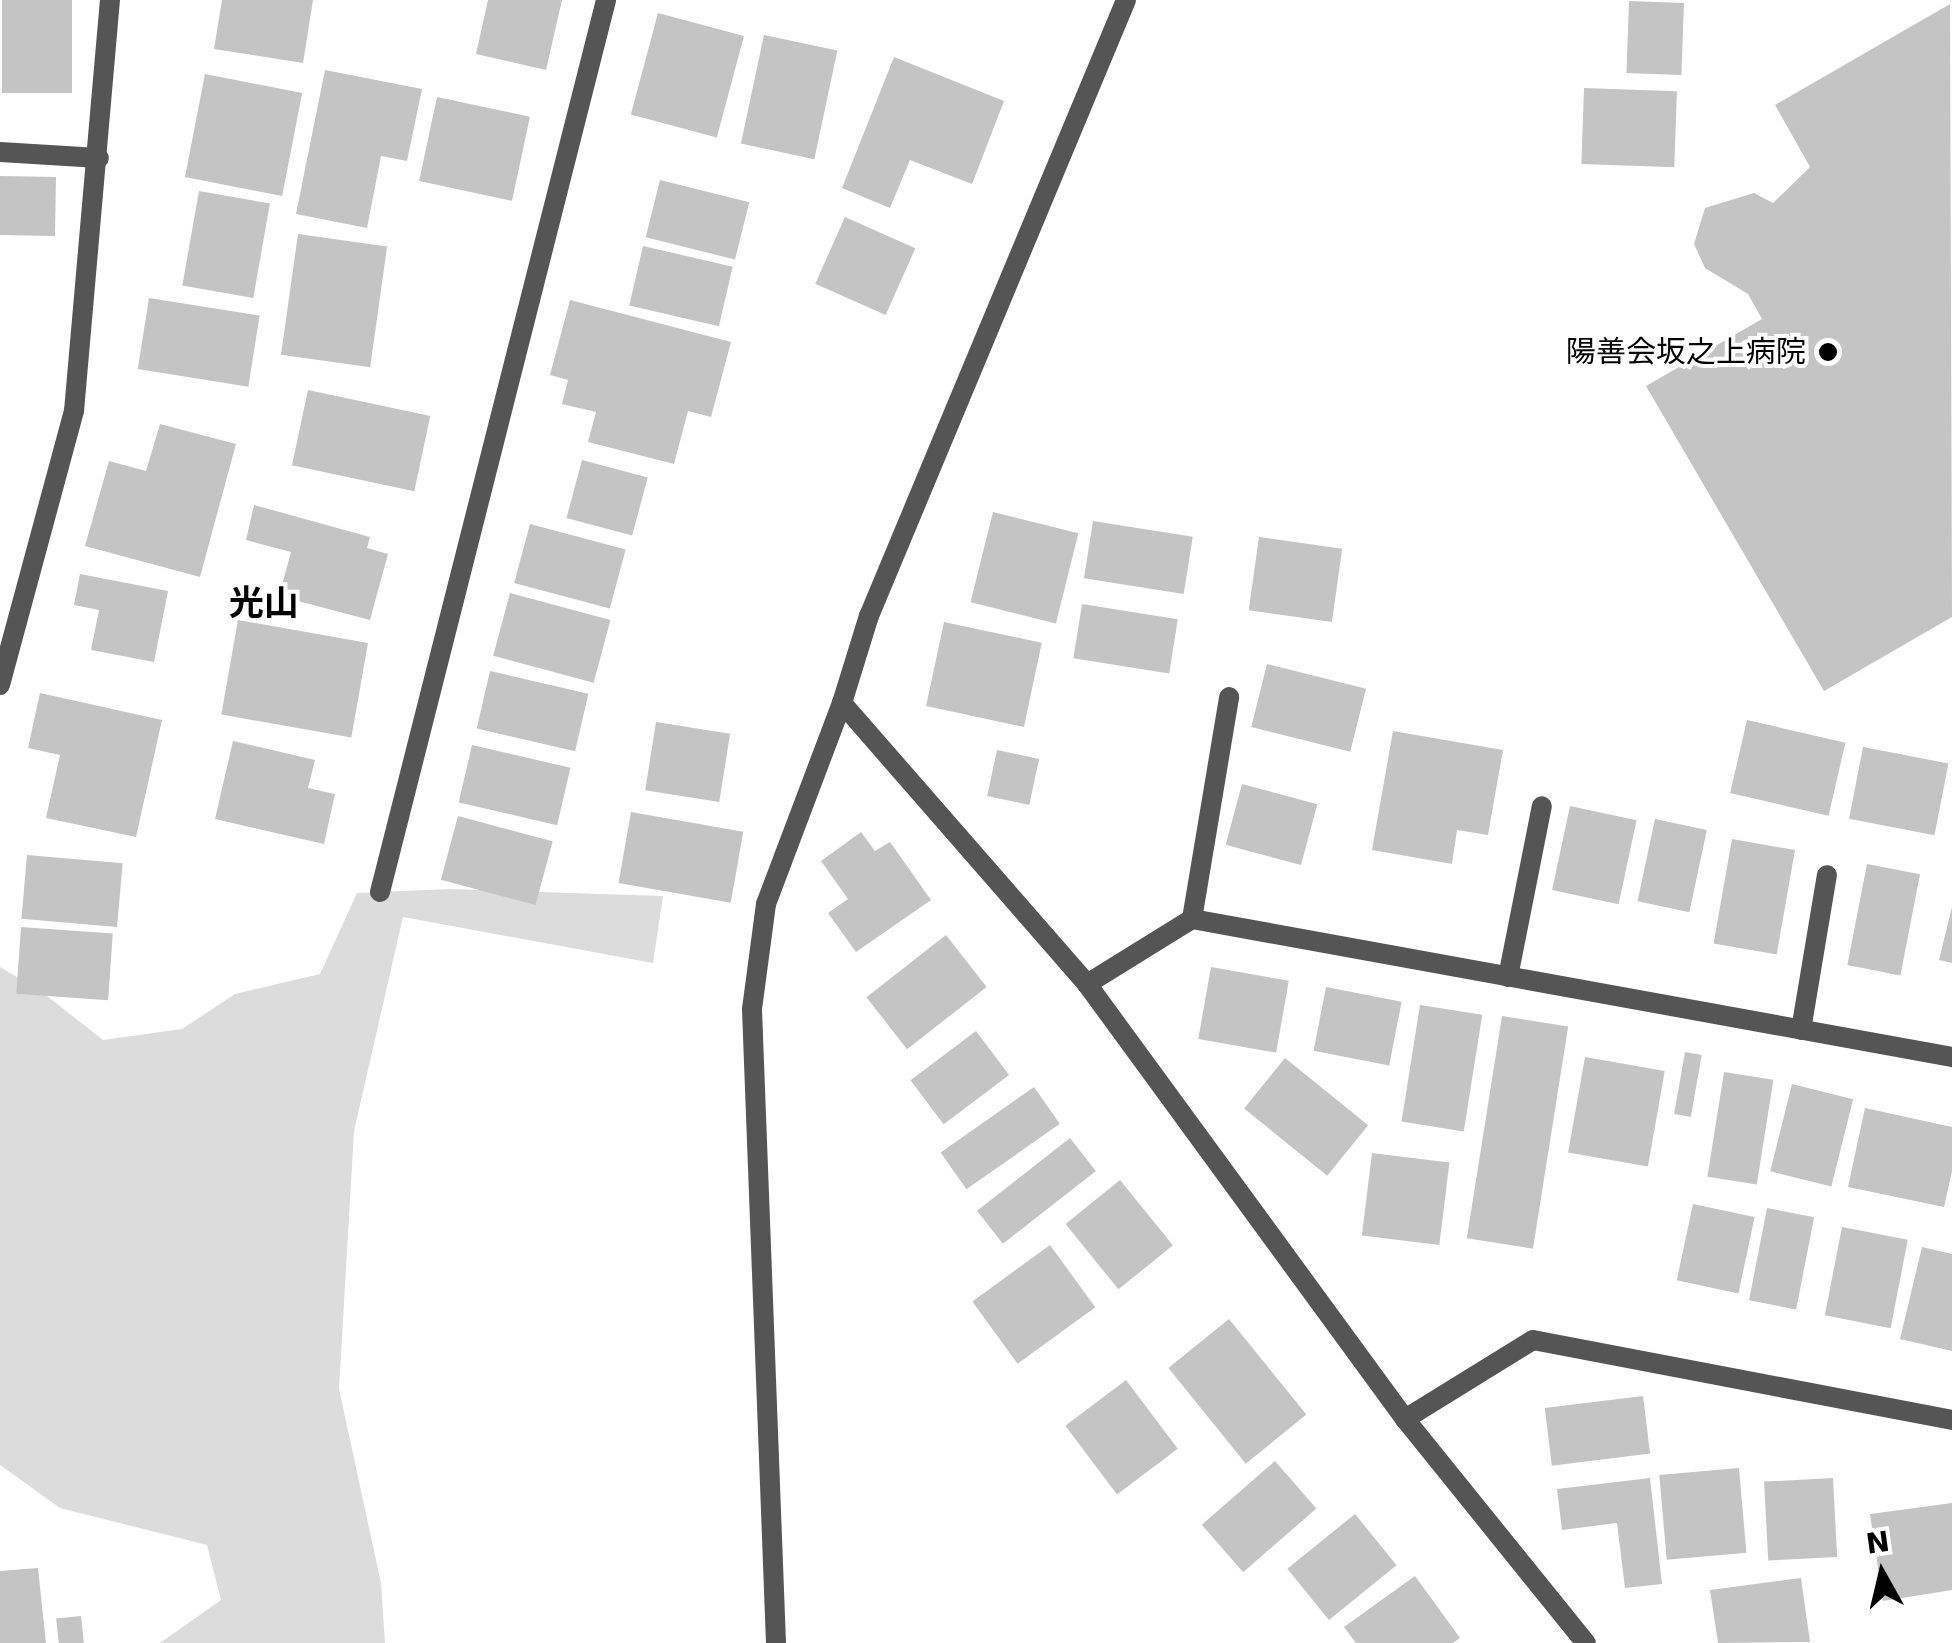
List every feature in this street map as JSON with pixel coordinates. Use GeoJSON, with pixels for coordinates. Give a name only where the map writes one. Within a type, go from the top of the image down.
{"type":"FeatureCollection","features":[{"type":"Feature","properties":{"kind":"street"},"geometry":{"type":"LineString","coordinates":[[0,685],[74,410],[110,0]]}},
{"type":"Feature","properties":{"kind":"street"},"geometry":{"type":"LineString","coordinates":[[380,892],[606,0]]}},
{"type":"Feature","properties":{"kind":"street"},"geometry":{"type":"LineString","coordinates":[[776,1643],[752,1009],[766,904],[842,703],[869,616],[1126,0]]}},
{"type":"Feature","properties":{"kind":"street"},"geometry":{"type":"LineString","coordinates":[[0,152],[99,158]]}},
{"type":"Feature","properties":{"kind":"street"},"geometry":{"type":"LineString","coordinates":[[1192,919],[1229,697]]}},
{"type":"Feature","properties":{"kind":"street"},"geometry":{"type":"LineString","coordinates":[[842,703],[1087,984],[1405,1419],[1586,1643]]}},
{"type":"Feature","properties":{"kind":"street"},"geometry":{"type":"LineString","coordinates":[[1508,978],[1542,806]]}},
{"type":"Feature","properties":{"kind":"street"},"geometry":{"type":"LineString","coordinates":[[1801,1030],[1827,875]]}},
{"type":"Feature","properties":{"kind":"street"},"geometry":{"type":"LineString","coordinates":[[1087,984],[1192,919],[1952,1057]]}},
{"type":"Feature","properties":{"kind":"street"},"geometry":{"type":"LineString","coordinates":[[1405,1419],[1533,1340],[1952,1420]]}},
{"type":"Feature","properties":{"kind":"shaded area"},"geometry":{"type":"Polygon","coordinates":[[[450,889],[663,896],[653,963],[403,917],[354,1131],[339,1389],[381,1583],[385,1643],[160,1643],[221,1600],[207,1545],[60,1508],[0,1465],[0,967],[42,992],[103,1040],[182,1029],[235,994],[320,974],[357,893],[450,889]]]}},
{"type":"Feature","properties":{"kind":"building"},"geometry":{"type":"Polygon","coordinates":[[[2,0],[72,0],[72,93],[2,93],[2,0]]]}},
{"type":"Feature","properties":{"kind":"building"},"geometry":{"type":"Polygon","coordinates":[[[222,0],[313,0],[303,63],[214,49],[222,0]]]}},
{"type":"Feature","properties":{"kind":"building"},"geometry":{"type":"Polygon","coordinates":[[[488,0],[562,0],[546,70],[476,54],[488,0]]]}},
{"type":"Feature","properties":{"kind":"building"},"geometry":{"type":"Polygon","coordinates":[[[1629,1],[1684,3],[1681,75],[1626,73],[1629,1]]]}},
{"type":"Feature","properties":{"kind":"building","name":"陽善会坂之上病院"},"geometry":{"type":"Polygon","coordinates":[[[1950,4],[1952,617],[1824,691],[1646,386],[1762,319],[1748,294],[1705,268],[1694,244],[1705,208],[1754,193],[1773,203],[1810,167],[1775,105],[1950,4]]]}},
{"type":"Feature","properties":{"kind":"building"},"geometry":{"type":"Polygon","coordinates":[[[658,13],[744,36],[717,137],[631,114],[658,13]]]}},
{"type":"Feature","properties":{"kind":"building"},"geometry":{"type":"Polygon","coordinates":[[[764,35],[837,51],[814,159],[741,144],[764,35]]]}},
{"type":"Feature","properties":{"kind":"building"},"geometry":{"type":"Polygon","coordinates":[[[894,57],[1004,101],[972,184],[910,160],[890,208],[842,188],[894,57]]]}},
{"type":"Feature","properties":{"kind":"building"},"geometry":{"type":"Polygon","coordinates":[[[325,70],[422,89],[407,161],[381,156],[367,228],[296,214],[325,70]]]}},
{"type":"Feature","properties":{"kind":"building"},"geometry":{"type":"Polygon","coordinates":[[[205,74],[302,93],[282,196],[185,177],[205,74]]]}},
{"type":"Feature","properties":{"kind":"building"},"geometry":{"type":"Polygon","coordinates":[[[1584,88],[1677,91],[1674,167],[1581,164],[1584,88]]]}},
{"type":"Feature","properties":{"kind":"building"},"geometry":{"type":"Polygon","coordinates":[[[437,97],[530,117],[512,201],[419,181],[437,97]]]}},
{"type":"Feature","properties":{"kind":"building"},"geometry":{"type":"Polygon","coordinates":[[[0,176],[56,177],[55,236],[0,235],[0,176]]]}},
{"type":"Feature","properties":{"kind":"building"},"geometry":{"type":"Polygon","coordinates":[[[660,180],[749,202],[735,260],[646,237],[660,180]]]}},
{"type":"Feature","properties":{"kind":"building"},"geometry":{"type":"Polygon","coordinates":[[[199,191],[270,204],[253,298],[182,286],[199,191]]]}},
{"type":"Feature","properties":{"kind":"building"},"geometry":{"type":"Polygon","coordinates":[[[845,217],[915,248],[886,315],[815,284],[845,217]]]}},
{"type":"Feature","properties":{"kind":"building"},"geometry":{"type":"Polygon","coordinates":[[[298,234],[387,247],[370,367],[281,355],[298,234]]]}},
{"type":"Feature","properties":{"kind":"building"},"geometry":{"type":"Polygon","coordinates":[[[643,246],[733,267],[719,326],[629,305],[643,246]]]}},
{"type":"Feature","properties":{"kind":"building"},"geometry":{"type":"Polygon","coordinates":[[[149,298],[260,316],[248,387],[138,369],[149,298]]]}},
{"type":"Feature","properties":{"kind":"building"},"geometry":{"type":"Polygon","coordinates":[[[570,300],[731,342],[711,417],[688,411],[674,464],[588,442],[596,412],[562,404],[568,380],[550,375],[570,300]]]}},
{"type":"Feature","properties":{"kind":"building"},"geometry":{"type":"Polygon","coordinates":[[[308,390],[430,416],[414,491],[292,465],[308,390]]]}},
{"type":"Feature","properties":{"kind":"building"},"geometry":{"type":"Polygon","coordinates":[[[160,424],[236,444],[200,577],[85,546],[109,461],[146,471],[160,424]]]}},
{"type":"Feature","properties":{"kind":"building"},"geometry":{"type":"Polygon","coordinates":[[[582,460],[648,478],[632,536],[566,518],[582,460]]]}},
{"type":"Feature","properties":{"kind":"building"},"geometry":{"type":"Polygon","coordinates":[[[254,505],[370,537],[367,548],[388,554],[370,620],[279,596],[291,552],[246,540],[254,505]]]}},
{"type":"Feature","properties":{"kind":"building"},"geometry":{"type":"Polygon","coordinates":[[[993,512],[1078,533],[1056,624],[971,602],[993,512]]]}},
{"type":"Feature","properties":{"kind":"building"},"geometry":{"type":"Polygon","coordinates":[[[1093,521],[1193,537],[1184,594],[1084,578],[1093,521]]]}},
{"type":"Feature","properties":{"kind":"building"},"geometry":{"type":"Polygon","coordinates":[[[530,524],[626,550],[610,609],[514,583],[530,524]]]}},
{"type":"Feature","properties":{"kind":"building"},"geometry":{"type":"Polygon","coordinates":[[[1259,537],[1342,549],[1332,622],[1249,610],[1259,537]]]}},
{"type":"Feature","properties":{"kind":"building"},"geometry":{"type":"Polygon","coordinates":[[[80,574],[168,591],[154,662],[91,650],[99,610],[74,605],[80,574]]]}},
{"type":"Feature","properties":{"kind":"building"},"geometry":{"type":"Polygon","coordinates":[[[510,593],[610,620],[594,683],[493,656],[510,593]]]}},
{"type":"Feature","properties":{"kind":"building"},"geometry":{"type":"Polygon","coordinates":[[[1082,604],[1178,619],[1169,673],[1073,658],[1082,604]]]}},
{"type":"Feature","properties":{"kind":"building"},"geometry":{"type":"Polygon","coordinates":[[[238,620],[368,643],[351,737],[221,715],[238,620]]]}},
{"type":"Feature","properties":{"kind":"building"},"geometry":{"type":"Polygon","coordinates":[[[944,622],[1042,643],[1024,727],[926,706],[944,622]]]}},
{"type":"Feature","properties":{"kind":"building"},"geometry":{"type":"Polygon","coordinates":[[[1267,664],[1366,689],[1350,752],[1251,727],[1267,664]]]}},
{"type":"Feature","properties":{"kind":"building"},"geometry":{"type":"Polygon","coordinates":[[[490,671],[588,694],[575,751],[477,728],[490,671]]]}},
{"type":"Feature","properties":{"kind":"building"},"geometry":{"type":"Polygon","coordinates":[[[40,693],[162,720],[136,837],[46,818],[60,755],[28,748],[40,693]]]}},
{"type":"Feature","properties":{"kind":"building"},"geometry":{"type":"Polygon","coordinates":[[[1747,720],[1845,743],[1829,816],[1730,793],[1747,720]]]}},
{"type":"Feature","properties":{"kind":"building"},"geometry":{"type":"Polygon","coordinates":[[[656,722],[730,734],[719,802],[645,790],[656,722]]]}},
{"type":"Feature","properties":{"kind":"building"},"geometry":{"type":"Polygon","coordinates":[[[1393,731],[1503,750],[1488,835],[1457,830],[1452,864],[1372,850],[1393,731]]]}},
{"type":"Feature","properties":{"kind":"building"},"geometry":{"type":"Polygon","coordinates":[[[233,741],[315,760],[308,788],[335,794],[324,844],[215,819],[233,741]]]}},
{"type":"Feature","properties":{"kind":"building"},"geometry":{"type":"Polygon","coordinates":[[[472,745],[570,768],[557,825],[459,802],[472,745]]]}},
{"type":"Feature","properties":{"kind":"building"},"geometry":{"type":"Polygon","coordinates":[[[1863,747],[1948,764],[1934,835],[1849,819],[1863,747]]]}},
{"type":"Feature","properties":{"kind":"building"},"geometry":{"type":"Polygon","coordinates":[[[997,750],[1039,759],[1029,805],[987,796],[997,750]]]}},
{"type":"Feature","properties":{"kind":"building"},"geometry":{"type":"Polygon","coordinates":[[[1242,784],[1317,804],[1301,865],[1226,845],[1242,784]]]}},
{"type":"Feature","properties":{"kind":"building"},"geometry":{"type":"Polygon","coordinates":[[[1570,806],[1637,820],[1619,904],[1552,890],[1570,806]]]}},
{"type":"Feature","properties":{"kind":"building"},"geometry":{"type":"Polygon","coordinates":[[[631,812],[743,832],[731,903],[618,883],[631,812]]]}},
{"type":"Feature","properties":{"kind":"building"},"geometry":{"type":"Polygon","coordinates":[[[458,816],[553,841],[536,905],[441,880],[458,816]]]}},
{"type":"Feature","properties":{"kind":"building"},"geometry":{"type":"Polygon","coordinates":[[[1655,819],[1707,830],[1689,912],[1638,901],[1655,819]]]}},
{"type":"Feature","properties":{"kind":"building"},"geometry":{"type":"Polygon","coordinates":[[[861,832],[875,851],[890,842],[931,900],[856,952],[828,913],[848,899],[821,861],[861,832]]]}},
{"type":"Feature","properties":{"kind":"building"},"geometry":{"type":"Polygon","coordinates":[[[1732,839],[1795,850],[1777,955],[1714,943],[1732,839]]]}},
{"type":"Feature","properties":{"kind":"building"},"geometry":{"type":"Polygon","coordinates":[[[27,855],[123,863],[117,927],[21,919],[27,855]]]}},
{"type":"Feature","properties":{"kind":"building"},"geometry":{"type":"Polygon","coordinates":[[[1867,864],[1920,874],[1900,975],[1847,965],[1867,864]]]}},
{"type":"Feature","properties":{"kind":"building"},"geometry":{"type":"Polygon","coordinates":[[[1952,907],[1952,963],[1939,960],[1952,907]]]}},
{"type":"Feature","properties":{"kind":"building"},"geometry":{"type":"Polygon","coordinates":[[[21,927],[113,933],[108,1000],[16,994],[21,927]]]}},
{"type":"Feature","properties":{"kind":"building"},"geometry":{"type":"Polygon","coordinates":[[[946,935],[987,987],[907,1049],[866,997],[946,935]]]}},
{"type":"Feature","properties":{"kind":"building"},"geometry":{"type":"Polygon","coordinates":[[[1211,967],[1289,981],[1276,1053],[1198,1039],[1211,967]]]}},
{"type":"Feature","properties":{"kind":"building"},"geometry":{"type":"Polygon","coordinates":[[[1326,987],[1402,1002],[1389,1065],[1314,1051],[1326,987]]]}},
{"type":"Feature","properties":{"kind":"building"},"geometry":{"type":"Polygon","coordinates":[[[1420,1005],[1482,1015],[1464,1131],[1402,1122],[1420,1005]]]}},
{"type":"Feature","properties":{"kind":"building"},"geometry":{"type":"Polygon","coordinates":[[[1502,1016],[1568,1026],[1533,1249],[1467,1238],[1502,1016]]]}},
{"type":"Feature","properties":{"kind":"building"},"geometry":{"type":"Polygon","coordinates":[[[976,1031],[1009,1075],[944,1124],[911,1080],[976,1031]]]}},
{"type":"Feature","properties":{"kind":"building"},"geometry":{"type":"Polygon","coordinates":[[[1685,1052],[1702,1055],[1691,1117],[1674,1114],[1685,1052]]]}},
{"type":"Feature","properties":{"kind":"building"},"geometry":{"type":"Polygon","coordinates":[[[1585,1057],[1665,1071],[1648,1167],[1568,1153],[1585,1057]]]}},
{"type":"Feature","properties":{"kind":"building"},"geometry":{"type":"Polygon","coordinates":[[[1285,1058],[1368,1125],[1327,1176],[1244,1109],[1285,1058]]]}},
{"type":"Feature","properties":{"kind":"building"},"geometry":{"type":"Polygon","coordinates":[[[1724,1072],[1773,1080],[1757,1185],[1707,1177],[1724,1072]]]}},
{"type":"Feature","properties":{"kind":"building"},"geometry":{"type":"Polygon","coordinates":[[[1792,1084],[1853,1099],[1831,1187],[1770,1171],[1792,1084]]]}},
{"type":"Feature","properties":{"kind":"building"},"geometry":{"type":"Polygon","coordinates":[[[1034,1087],[1060,1124],[966,1189],[941,1152],[1034,1087]]]}},
{"type":"Feature","properties":{"kind":"building"},"geometry":{"type":"Polygon","coordinates":[[[1865,1108],[1952,1127],[1952,1171],[1944,1207],[1848,1187],[1865,1108]]]}},
{"type":"Feature","properties":{"kind":"building"},"geometry":{"type":"Polygon","coordinates":[[[1070,1138],[1096,1171],[1003,1244],[977,1211],[1070,1138]]]}},
{"type":"Feature","properties":{"kind":"building"},"geometry":{"type":"Polygon","coordinates":[[[1372,1153],[1449,1163],[1439,1245],[1362,1235],[1372,1153]]]}},
{"type":"Feature","properties":{"kind":"building"},"geometry":{"type":"Polygon","coordinates":[[[1120,1180],[1173,1245],[1118,1289],[1066,1224],[1120,1180]]]}},
{"type":"Feature","properties":{"kind":"building"},"geometry":{"type":"Polygon","coordinates":[[[1693,1204],[1755,1217],[1738,1293],[1677,1280],[1693,1204]]]}},
{"type":"Feature","properties":{"kind":"building"},"geometry":{"type":"Polygon","coordinates":[[[1767,1208],[1814,1217],[1796,1309],[1749,1300],[1767,1208]]]}},
{"type":"Feature","properties":{"kind":"building"},"geometry":{"type":"Polygon","coordinates":[[[1842,1227],[1908,1240],[1891,1328],[1825,1315],[1842,1227]]]}},
{"type":"Feature","properties":{"kind":"building"},"geometry":{"type":"Polygon","coordinates":[[[1050,1245],[1095,1307],[1018,1364],[972,1301],[1050,1245]]]}},
{"type":"Feature","properties":{"kind":"building"},"geometry":{"type":"Polygon","coordinates":[[[1922,1247],[1952,1254],[1952,1351],[1900,1339],[1922,1247]]]}},
{"type":"Feature","properties":{"kind":"building"},"geometry":{"type":"Polygon","coordinates":[[[1229,1319],[1306,1415],[1246,1464],[1168,1368],[1229,1319]]]}},
{"type":"Feature","properties":{"kind":"building"},"geometry":{"type":"Polygon","coordinates":[[[1126,1380],[1178,1449],[1117,1494],[1065,1426],[1126,1380]]]}},
{"type":"Feature","properties":{"kind":"building"},"geometry":{"type":"Polygon","coordinates":[[[1643,1396],[1650,1454],[1552,1466],[1545,1408],[1643,1396]]]}},
{"type":"Feature","properties":{"kind":"building"},"geometry":{"type":"Polygon","coordinates":[[[1275,1461],[1316,1509],[1243,1572],[1202,1525],[1275,1461]]]}},
{"type":"Feature","properties":{"kind":"building"},"geometry":{"type":"Polygon","coordinates":[[[1739,1468],[1746,1553],[1667,1560],[1659,1475],[1739,1468]]]}},
{"type":"Feature","properties":{"kind":"building"},"geometry":{"type":"Polygon","coordinates":[[[1650,1478],[1662,1584],[1625,1588],[1617,1523],[1562,1530],[1557,1489],[1650,1478]]]}},
{"type":"Feature","properties":{"kind":"building"},"geometry":{"type":"Polygon","coordinates":[[[1833,1478],[1837,1557],[1768,1561],[1764,1482],[1833,1478]]]}},
{"type":"Feature","properties":{"kind":"building"},"geometry":{"type":"Polygon","coordinates":[[[1952,1503],[1952,1590],[1883,1601],[1870,1514],[1952,1503]]]}},
{"type":"Feature","properties":{"kind":"building"},"geometry":{"type":"Polygon","coordinates":[[[1355,1514],[1397,1565],[1329,1620],[1287,1569],[1355,1514]]]}},
{"type":"Feature","properties":{"kind":"building"},"geometry":{"type":"Polygon","coordinates":[[[38,1568],[46,1643],[0,1643],[0,1571],[38,1568]]]}},
{"type":"Feature","properties":{"kind":"building"},"geometry":{"type":"Polygon","coordinates":[[[1415,1576],[1460,1638],[1453,1643],[1356,1643],[1344,1627],[1415,1576]]]}},
{"type":"Feature","properties":{"kind":"building"},"geometry":{"type":"Polygon","coordinates":[[[1801,1578],[1810,1642],[1718,1643],[1710,1590],[1801,1578]]]}},
{"type":"Feature","properties":{"kind":"building"},"geometry":{"type":"Polygon","coordinates":[[[81,1616],[84,1643],[59,1643],[56,1619],[81,1616]]]}},
{"type":"Feature","properties":{"kind":"place","name":"陽善会坂之上病院"},"geometry":{"type":"Point","coordinates":[1828,352]}},
{"type":"Feature","properties":{"kind":"district","name":"光山"},"geometry":{"type":"Point","coordinates":[264,603]}}]}
